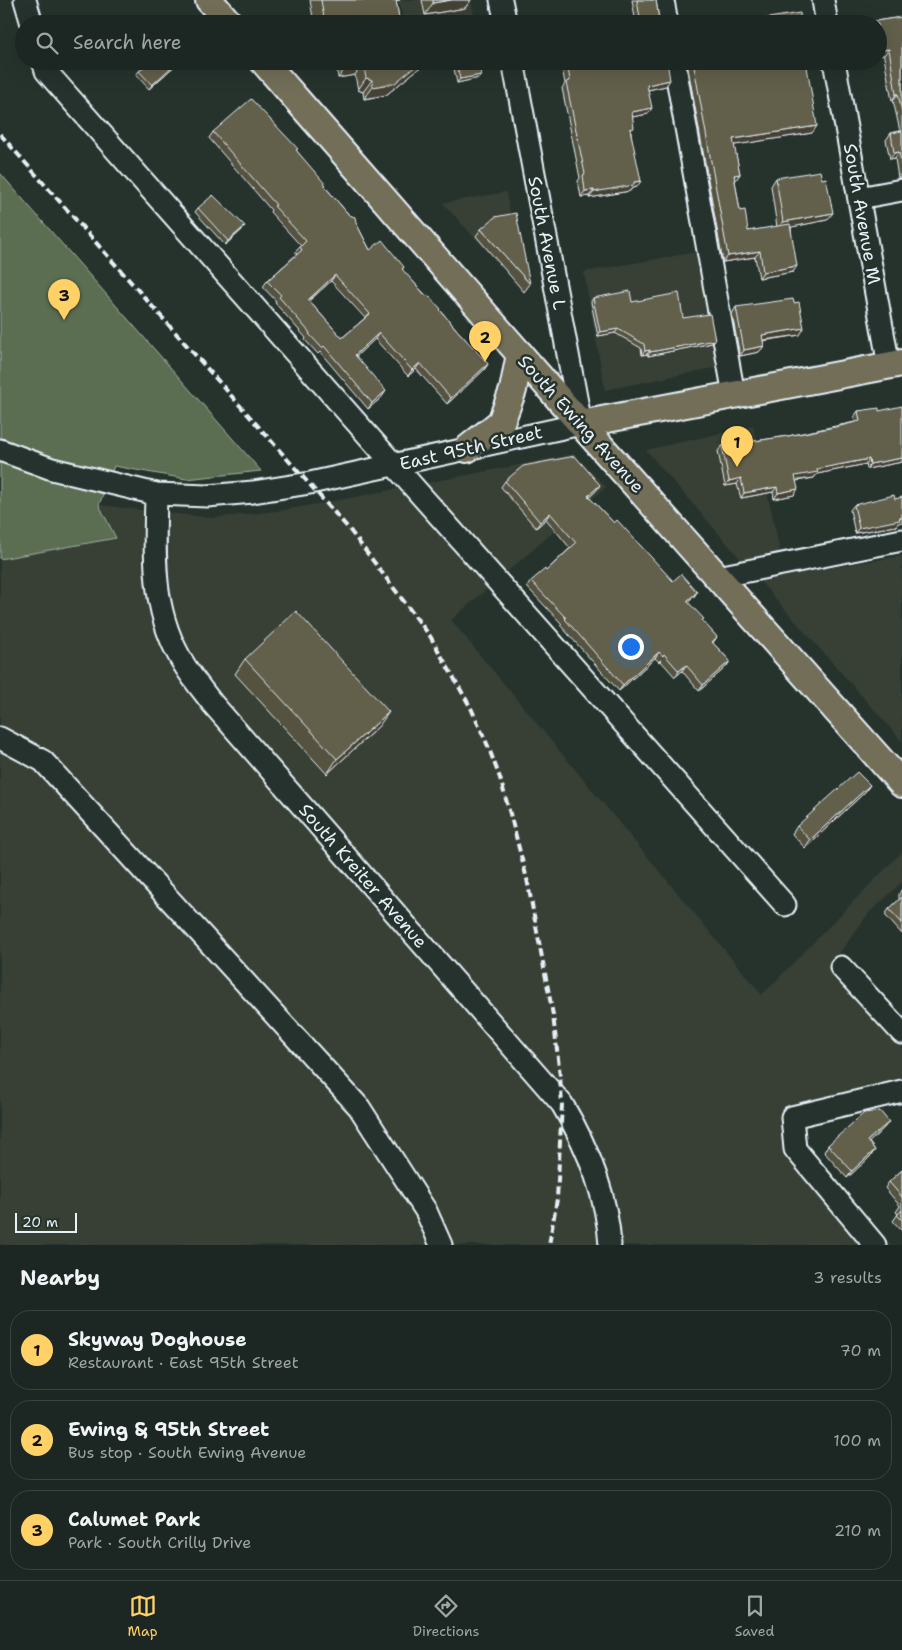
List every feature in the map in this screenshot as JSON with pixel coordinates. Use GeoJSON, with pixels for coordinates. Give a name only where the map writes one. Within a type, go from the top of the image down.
{"type":"FeatureCollection","features":[{"type":"Feature","properties":{"kind":"main road"},"geometry":{"type":"LineString","coordinates":[[209,0],[222,15]]}},
{"type":"Feature","properties":{"kind":"main road","name":"South Ewing Avenue"},"geometry":{"type":"LineString","coordinates":[[271,70],[581,424],[902,784]]}},
{"type":"Feature","properties":{"kind":"main road"},"geometry":{"type":"LineString","coordinates":[[467,449],[501,422],[512,393],[520,354]]}},
{"type":"Feature","properties":{"kind":"main road","name":"East 95th Street"},"geometry":{"type":"LineString","coordinates":[[581,424],[895,365]]}},
{"type":"Feature","properties":{"kind":"street"},"geometry":{"type":"LineString","coordinates":[[25,0],[29,15]]}},
{"type":"Feature","properties":{"kind":"street"},"geometry":{"type":"LineString","coordinates":[[501,0],[504,15]]}},
{"type":"Feature","properties":{"kind":"street"},"geometry":{"type":"LineString","coordinates":[[663,0],[666,15]]}},
{"type":"Feature","properties":{"kind":"street"},"geometry":{"type":"LineString","coordinates":[[823,0],[826,15]]}},
{"type":"Feature","properties":{"kind":"street"},"geometry":{"type":"LineString","coordinates":[[46,70],[785,905]]}},
{"type":"Feature","properties":{"kind":"street","name":"South Avenue L"},"geometry":{"type":"LineString","coordinates":[[515,70],[581,424]]}},
{"type":"Feature","properties":{"kind":"street"},"geometry":{"type":"LineString","coordinates":[[676,70],[734,395]]}},
{"type":"Feature","properties":{"kind":"street","name":"South Avenue M"},"geometry":{"type":"LineString","coordinates":[[836,70],[859,198],[895,365]]}},
{"type":"Feature","properties":{"kind":"street"},"geometry":{"type":"LineString","coordinates":[[859,198],[902,190]]}},
{"type":"Feature","properties":{"kind":"street","name":"East 95th Street"},"geometry":{"type":"LineString","coordinates":[[0,450],[52,469],[156,494],[207,496],[253,492],[310,483],[581,424]]}},
{"type":"Feature","properties":{"kind":"street","name":"South Kreiter Avenue"},"geometry":{"type":"LineString","coordinates":[[156,494],[155,563],[158,602],[167,630],[184,665],[212,703],[562,1104],[576,1128],[598,1182],[609,1230],[610,1245]]}},
{"type":"Feature","properties":{"kind":"street"},"geometry":{"type":"LineString","coordinates":[[718,577],[902,540]]}},
{"type":"Feature","properties":{"kind":"street"},"geometry":{"type":"LineString","coordinates":[[0,738],[44,761],[359,1107],[426,1211],[442,1245]]}},
{"type":"Feature","properties":{"kind":"street"},"geometry":{"type":"LineString","coordinates":[[841,967],[902,1033]]}},
{"type":"Feature","properties":{"kind":"street"},"geometry":{"type":"LineString","coordinates":[[875,1245],[795,1150],[792,1117],[902,1091]]}},
{"type":"Feature","properties":{"kind":"shaded area"},"geometry":{"type":"Polygon","coordinates":[[[399,0],[471,0],[474,15],[402,15],[399,0]]]}},
{"type":"Feature","properties":{"kind":"shaded area"},"geometry":{"type":"Polygon","coordinates":[[[506,192],[521,277],[514,281],[443,203],[506,192]]]}},
{"type":"Feature","properties":{"kind":"shaded area"},"geometry":{"type":"Polygon","coordinates":[[[702,251],[723,366],[605,390],[584,272],[702,251]]]}},
{"type":"Feature","properties":{"kind":"shaded area"},"geometry":{"type":"Polygon","coordinates":[[[753,426],[785,575],[902,556],[902,741],[646,450],[753,426]]]}},
{"type":"Feature","properties":{"kind":"shaded area"},"geometry":{"type":"Polygon","coordinates":[[[574,454],[606,487],[451,620],[762,995],[902,852],[902,882],[869,913],[832,963],[902,1043],[902,1104],[799,1125],[801,1141],[891,1245],[0,1245],[0,559],[116,538],[98,505],[212,518],[278,511],[574,454]]]}},
{"type":"Feature","properties":{"kind":"green space"},"geometry":{"type":"Polygon","coordinates":[[[0,173],[261,471],[186,479],[114,466],[99,505],[116,538],[0,559],[0,173]]]}},
{"type":"Feature","properties":{"kind":"building"},"geometry":{"type":"Polygon","coordinates":[[[321,0],[396,0],[398,15],[324,15],[321,0]]]}},
{"type":"Feature","properties":{"kind":"building"},"geometry":{"type":"Polygon","coordinates":[[[433,0],[451,0],[433,3],[433,0]]]}},
{"type":"Feature","properties":{"kind":"building"},"geometry":{"type":"Polygon","coordinates":[[[637,0],[656,0],[658,15],[640,15],[637,0]]]}},
{"type":"Feature","properties":{"kind":"building"},"geometry":{"type":"Polygon","coordinates":[[[902,17],[902,112],[898,94],[896,94],[889,49],[887,49],[887,19],[902,17]]]}},
{"type":"Feature","properties":{"kind":"building"},"geometry":{"type":"Polygon","coordinates":[[[140,70],[168,70],[152,85],[140,70]]]}},
{"type":"Feature","properties":{"kind":"building"},"geometry":{"type":"Polygon","coordinates":[[[364,70],[411,70],[395,83],[373,87],[372,80],[366,78],[364,70]]]}},
{"type":"Feature","properties":{"kind":"building"},"geometry":{"type":"Polygon","coordinates":[[[458,70],[480,70],[481,75],[460,79],[458,70]]]}},
{"type":"Feature","properties":{"kind":"building"},"geometry":{"type":"Polygon","coordinates":[[[568,70],[668,70],[670,80],[647,85],[652,108],[632,112],[634,128],[630,129],[641,181],[634,182],[634,185],[594,192],[594,190],[585,191],[583,175],[585,174],[566,82],[570,81],[568,70]]]}},
{"type":"Feature","properties":{"kind":"building"},"geometry":{"type":"Polygon","coordinates":[[[695,70],[808,70],[817,126],[733,139],[740,174],[734,175],[740,211],[745,210],[748,231],[790,224],[797,266],[763,272],[760,251],[728,256],[695,70]]]}},
{"type":"Feature","properties":{"kind":"building"},"geometry":{"type":"Polygon","coordinates":[[[251,99],[298,149],[296,150],[349,215],[355,217],[356,223],[370,250],[382,240],[404,267],[402,269],[426,296],[428,295],[441,309],[488,364],[451,398],[420,363],[412,370],[379,333],[355,355],[386,391],[372,403],[324,346],[322,348],[309,334],[279,297],[281,295],[267,281],[302,250],[300,247],[306,241],[274,206],[276,205],[213,132],[251,99]],[[335,275],[308,300],[342,338],[370,314],[335,275]]]}},
{"type":"Feature","properties":{"kind":"building"},"geometry":{"type":"Polygon","coordinates":[[[902,131],[902,168],[899,152],[894,153],[891,133],[902,131]]]}},
{"type":"Feature","properties":{"kind":"building"},"geometry":{"type":"Polygon","coordinates":[[[820,171],[822,179],[826,178],[833,213],[783,222],[776,178],[820,171]]]}},
{"type":"Feature","properties":{"kind":"building"},"geometry":{"type":"Polygon","coordinates":[[[213,195],[245,226],[228,241],[198,208],[213,195]]]}},
{"type":"Feature","properties":{"kind":"building"},"geometry":{"type":"Polygon","coordinates":[[[516,213],[530,284],[481,229],[495,217],[516,213]]]}},
{"type":"Feature","properties":{"kind":"building"},"geometry":{"type":"Polygon","coordinates":[[[630,291],[632,302],[679,293],[683,318],[710,314],[715,340],[650,352],[650,350],[645,351],[644,344],[618,329],[600,332],[593,298],[630,291]]]}},
{"type":"Feature","properties":{"kind":"building"},"geometry":{"type":"Polygon","coordinates":[[[793,299],[794,303],[799,302],[804,328],[762,335],[764,346],[744,350],[736,307],[793,299]]]}},
{"type":"Feature","properties":{"kind":"building"},"geometry":{"type":"Polygon","coordinates":[[[902,406],[902,458],[870,464],[869,459],[817,469],[818,472],[795,476],[798,489],[778,493],[777,487],[744,493],[741,478],[729,481],[722,446],[840,426],[860,421],[858,411],[879,408],[879,411],[902,406]]]}},
{"type":"Feature","properties":{"kind":"building"},"geometry":{"type":"Polygon","coordinates":[[[575,456],[600,485],[588,496],[614,523],[617,520],[673,581],[681,574],[697,592],[687,601],[704,619],[702,620],[717,637],[712,642],[730,661],[703,685],[686,665],[679,671],[664,654],[663,656],[659,652],[623,685],[566,618],[531,581],[545,569],[546,571],[576,543],[550,513],[540,522],[505,481],[523,466],[575,456]]]}},
{"type":"Feature","properties":{"kind":"building"},"geometry":{"type":"Polygon","coordinates":[[[894,495],[895,499],[902,497],[902,517],[899,518],[900,520],[859,528],[854,505],[894,495]]]}},
{"type":"Feature","properties":{"kind":"building"},"geometry":{"type":"Polygon","coordinates":[[[296,611],[389,712],[337,759],[245,659],[296,611]]]}},
{"type":"Feature","properties":{"kind":"building"},"geometry":{"type":"Polygon","coordinates":[[[857,772],[870,785],[810,840],[797,826],[857,772]]]}},
{"type":"Feature","properties":{"kind":"building"},"geometry":{"type":"Polygon","coordinates":[[[902,897],[902,923],[889,909],[902,897]]]}},
{"type":"Feature","properties":{"kind":"building"},"geometry":{"type":"Polygon","coordinates":[[[880,1111],[889,1122],[867,1141],[875,1150],[852,1171],[828,1145],[864,1113],[880,1111]]]}},
{"type":"Feature","properties":{"kind":"building"},"geometry":{"type":"Polygon","coordinates":[[[902,1170],[902,1197],[889,1182],[902,1170]]]}},
{"type":"Feature","properties":{"kind":"building"},"geometry":{"type":"Polygon","coordinates":[[[902,1210],[902,1220],[897,1215],[902,1210]]]}},
{"type":"Feature","properties":{"kind":"railway"},"geometry":{"type":"LineString","coordinates":[[0,134],[349,529],[430,636],[471,708],[500,778],[512,821],[527,879],[553,1015],[562,1104],[557,1199],[549,1245]]}},
{"type":"Feature","properties":{"kind":"place","name":"Calumet Park"},"geometry":{"type":"Point","coordinates":[64,320]}},
{"type":"Feature","properties":{"kind":"place","name":"Ewing & 95th Street"},"geometry":{"type":"Point","coordinates":[485,362]}},
{"type":"Feature","properties":{"kind":"place","name":"Skyway Doghouse"},"geometry":{"type":"Point","coordinates":[737,467]}}]}
